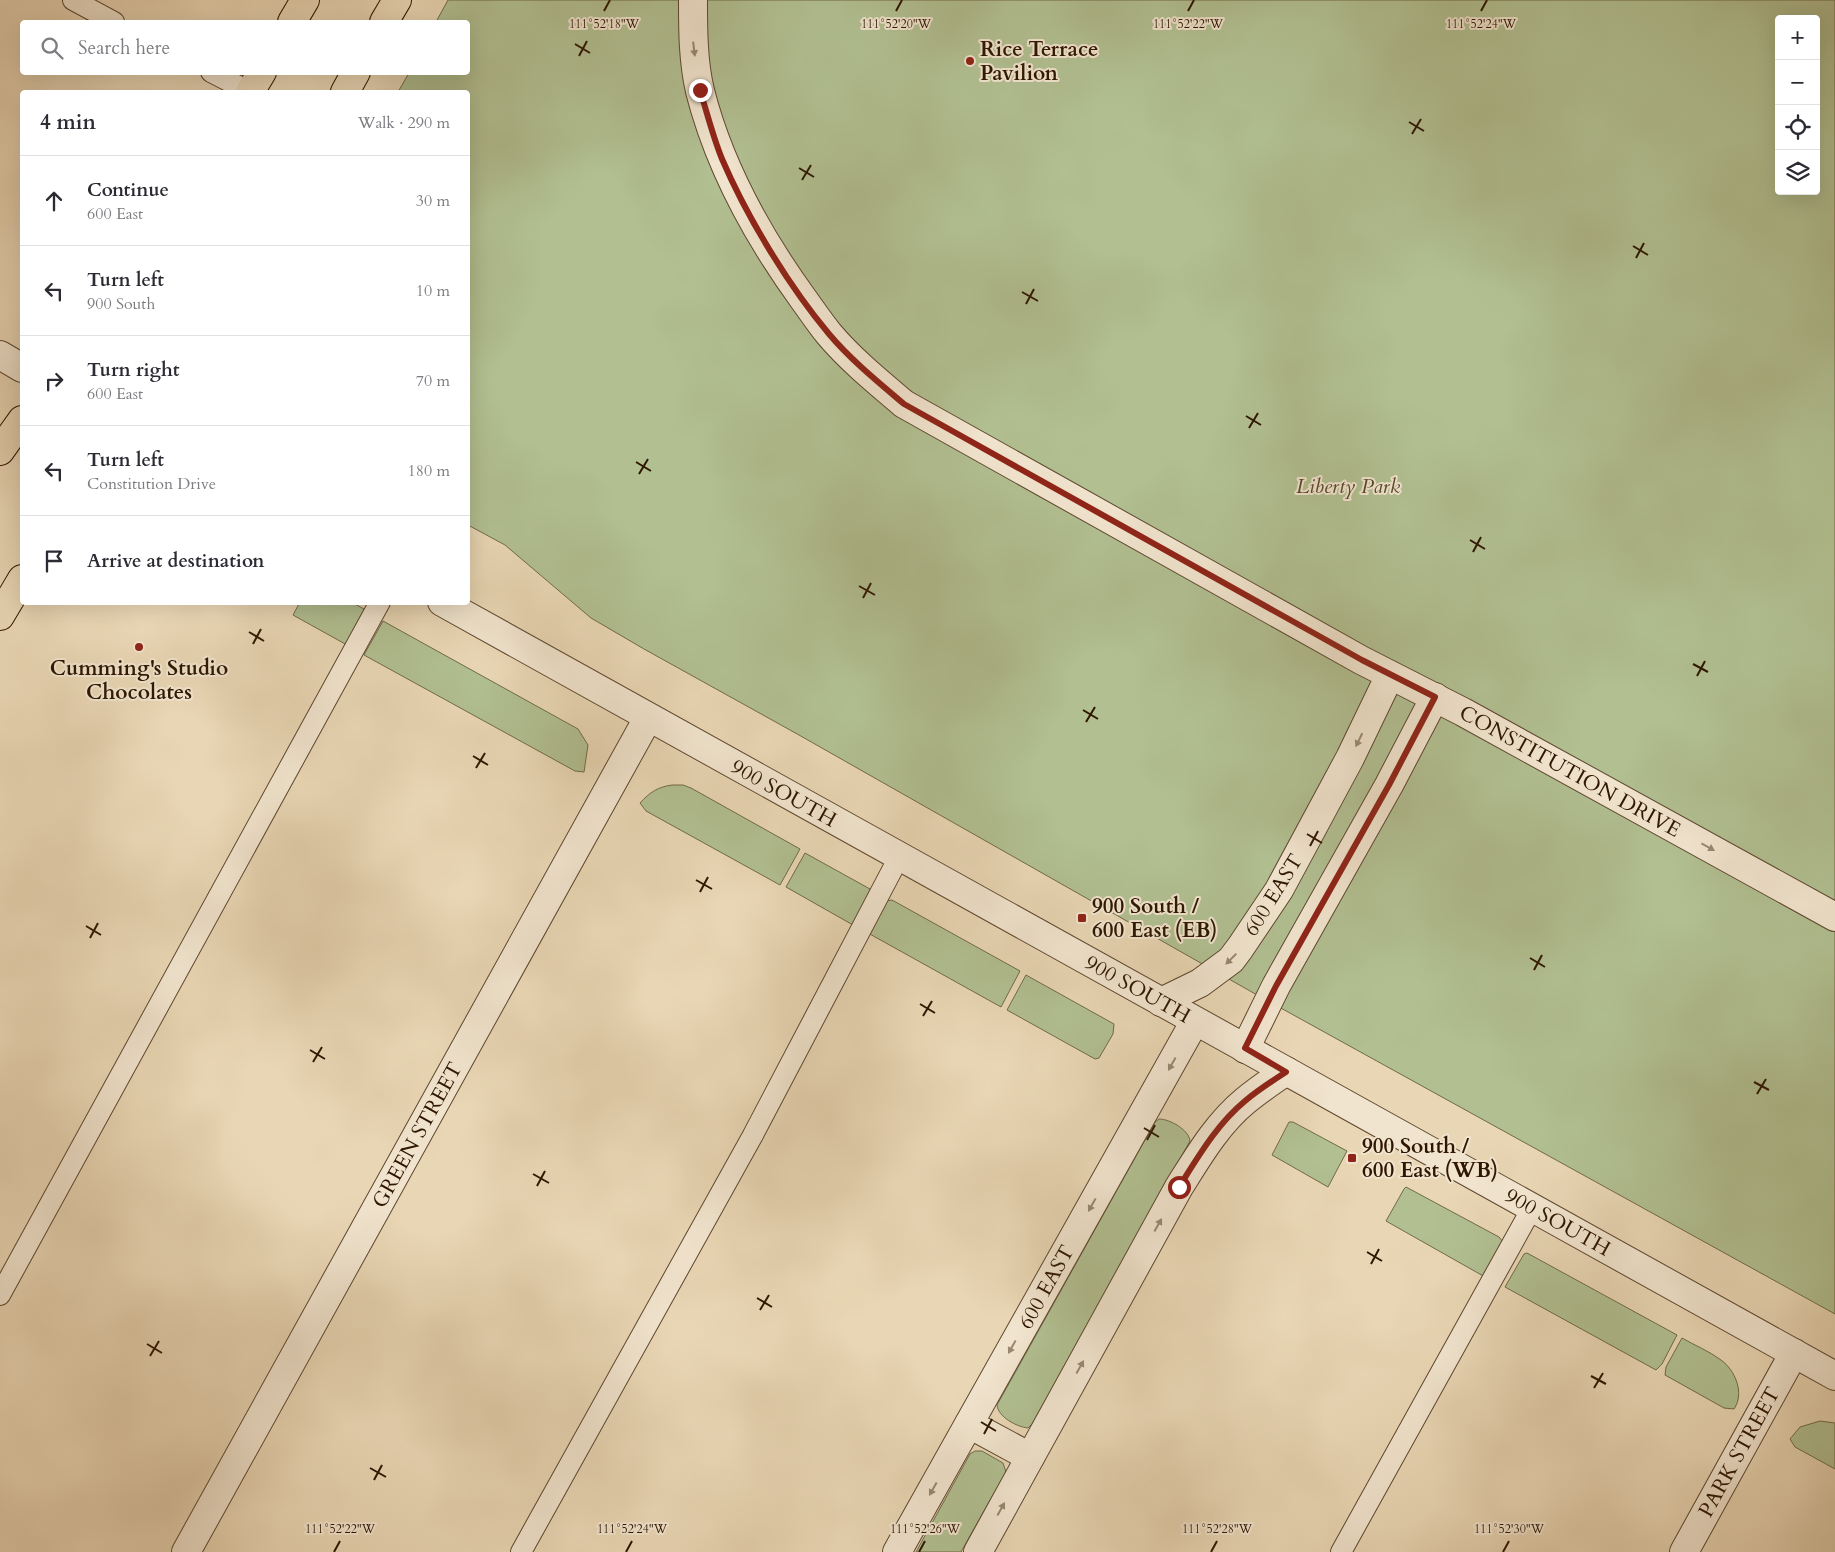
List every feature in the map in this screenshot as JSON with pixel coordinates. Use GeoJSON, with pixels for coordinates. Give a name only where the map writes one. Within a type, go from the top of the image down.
{"type":"FeatureCollection","features":[{"type":"Feature","properties":{"kind":"main road"},"geometry":{"type":"LineString","coordinates":[[293,20],[305,0]]}},
{"type":"Feature","properties":{"kind":"main road"},"geometry":{"type":"LineString","coordinates":[[385,20],[397,0]]}},
{"type":"Feature","properties":{"kind":"main road"},"geometry":{"type":"LineString","coordinates":[[251,90],[260,75]]}},
{"type":"Feature","properties":{"kind":"main road"},"geometry":{"type":"LineString","coordinates":[[346,90],[354,75]]}},
{"type":"Feature","properties":{"kind":"main road"},"geometry":{"type":"LineString","coordinates":[[0,451],[20,423]]}},
{"type":"Feature","properties":{"kind":"main road"},"geometry":{"type":"LineString","coordinates":[[0,616],[20,582]]}},
{"type":"Feature","properties":{"kind":"street","name":"CONSTITUTION DRIVE"},"geometry":{"type":"LineString","coordinates":[[693,0],[693,36],[700,90],[722,158],[758,229],[787,277],[829,334],[865,371],[904,404],[1390,675],[1435,697],[1835,916]]}},
{"type":"Feature","properties":{"kind":"street"},"geometry":{"type":"LineString","coordinates":[[0,355],[20,367]]}},
{"type":"Feature","properties":{"kind":"street","name":"900 SOUTH"},"geometry":{"type":"LineString","coordinates":[[447,605],[1835,1376]]}},
{"type":"Feature","properties":{"kind":"street","name":"600 EAST"},"geometry":{"type":"LineString","coordinates":[[1161,1002],[1200,983],[1231,960],[1240,948],[1279,890],[1350,758],[1390,675]]}},
{"type":"Feature","properties":{"kind":"street"},"geometry":{"type":"LineString","coordinates":[[1245,1048],[1276,986],[1389,785],[1435,697]]}},
{"type":"Feature","properties":{"kind":"street","name":"GREEN STREET"},"geometry":{"type":"LineString","coordinates":[[186,1552],[648,718]]}},
{"type":"Feature","properties":{"kind":"street","name":"600 EAST"},"geometry":{"type":"LineString","coordinates":[[897,1552],[1196,1021]]}},
{"type":"Feature","properties":{"kind":"street"},"geometry":{"type":"LineString","coordinates":[[978,1552],[1174,1196],[1204,1147],[1216,1131],[1244,1102],[1286,1072]]}},
{"type":"Feature","properties":{"kind":"street","name":"PARK STREET"},"geometry":{"type":"LineString","coordinates":[[1684,1552],[1794,1353]]}},
{"type":"Feature","properties":{"kind":"street"},"geometry":{"type":"LineString","coordinates":[[969,1424],[1030,1457]]}},
{"type":"Feature","properties":{"kind":"lane"},"geometry":{"type":"LineString","coordinates":[[73,0],[110,20]]}},
{"type":"Feature","properties":{"kind":"lane"},"geometry":{"type":"LineString","coordinates":[[217,75],[246,90]]}},
{"type":"Feature","properties":{"kind":"lane"},"geometry":{"type":"LineString","coordinates":[[0,1295],[378,605]]}},
{"type":"Feature","properties":{"kind":"lane"},"geometry":{"type":"LineString","coordinates":[[521,1552],[753,1135],[899,857]]}},
{"type":"Feature","properties":{"kind":"lane"},"geometry":{"type":"LineString","coordinates":[[1341,1552],[1532,1208]]}},
{"type":"Feature","properties":{"kind":"green space","name":"Liberty Park"},"geometry":{"type":"Polygon","coordinates":[[[448,0],[1835,0],[1835,1314],[1250,991],[644,649],[591,618],[505,545],[470,526],[470,90],[399,90],[408,75],[470,75],[470,20],[437,20],[448,0]]]}},
{"type":"Feature","properties":{"kind":"green space"},"geometry":{"type":"Polygon","coordinates":[[[298,605],[357,605],[364,609],[365,613],[347,645],[293,615],[298,605]]]}},
{"type":"Feature","properties":{"kind":"green space"},"geometry":{"type":"Polygon","coordinates":[[[383,621],[578,729],[588,745],[584,772],[575,771],[364,655],[383,621]]]}},
{"type":"Feature","properties":{"kind":"green space"},"geometry":{"type":"Polygon","coordinates":[[[683,785],[691,788],[800,849],[780,885],[646,811],[640,803],[644,799],[662,787],[683,785]]]}},
{"type":"Feature","properties":{"kind":"green space"},"geometry":{"type":"Polygon","coordinates":[[[805,853],[870,889],[853,925],[786,887],[805,853]]]}},
{"type":"Feature","properties":{"kind":"green space"},"geometry":{"type":"Polygon","coordinates":[[[892,900],[1020,971],[1001,1007],[868,933],[886,901],[892,900]]]}},
{"type":"Feature","properties":{"kind":"green space"},"geometry":{"type":"Polygon","coordinates":[[[1026,975],[1114,1024],[1113,1034],[1099,1058],[1095,1059],[1007,1010],[1026,975]]]}},
{"type":"Feature","properties":{"kind":"green space"},"geometry":{"type":"Polygon","coordinates":[[[1159,1119],[1168,1121],[1183,1129],[1190,1141],[1032,1424],[1028,1428],[1019,1426],[1004,1417],[997,1405],[1155,1122],[1159,1119]]]}},
{"type":"Feature","properties":{"kind":"green space"},"geometry":{"type":"Polygon","coordinates":[[[1289,1122],[1293,1122],[1347,1151],[1328,1187],[1272,1155],[1289,1122]]]}},
{"type":"Feature","properties":{"kind":"green space"},"geometry":{"type":"Polygon","coordinates":[[[1406,1187],[1499,1237],[1503,1242],[1485,1277],[1386,1221],[1406,1187]]]}},
{"type":"Feature","properties":{"kind":"green space"},"geometry":{"type":"Polygon","coordinates":[[[1527,1253],[1677,1335],[1662,1364],[1656,1370],[1505,1287],[1524,1254],[1527,1253]]]}},
{"type":"Feature","properties":{"kind":"green space"},"geometry":{"type":"Polygon","coordinates":[[[1682,1338],[1707,1351],[1726,1364],[1737,1382],[1739,1396],[1734,1409],[1724,1408],[1665,1375],[1666,1367],[1682,1338]]]}},
{"type":"Feature","properties":{"kind":"green space"},"geometry":{"type":"Polygon","coordinates":[[[1820,1421],[1835,1423],[1835,1469],[1795,1447],[1790,1439],[1800,1427],[1820,1421]]]}},
{"type":"Feature","properties":{"kind":"green space"},"geometry":{"type":"Polygon","coordinates":[[[975,1451],[982,1451],[1003,1463],[1006,1472],[961,1552],[916,1552],[970,1454],[975,1451]]]}},
{"type":"Feature","properties":{"kind":"place","name":"Rice Terrace Pavilion"},"geometry":{"type":"Point","coordinates":[970,61]}},
{"type":"Feature","properties":{"kind":"place","name":"Cumming's Studio Chocolates"},"geometry":{"type":"Point","coordinates":[139,647]}},
{"type":"Feature","properties":{"kind":"place","name":"900 South / 600 East (EB)"},"geometry":{"type":"Point","coordinates":[1082,918]}},
{"type":"Feature","properties":{"kind":"place","name":"900 South / 600 East (WB)"},"geometry":{"type":"Point","coordinates":[1352,1158]}},
{"type":"Feature","properties":{"kind":"route"},"geometry":{"type":"LineString","coordinates":[[700,90],[722,158],[758,229],[787,277],[829,334],[865,371],[904,404],[1362,660],[1435,697],[1389,785],[1276,986],[1245,1048],[1286,1072],[1244,1102],[1216,1131],[1179,1187]]}}]}
